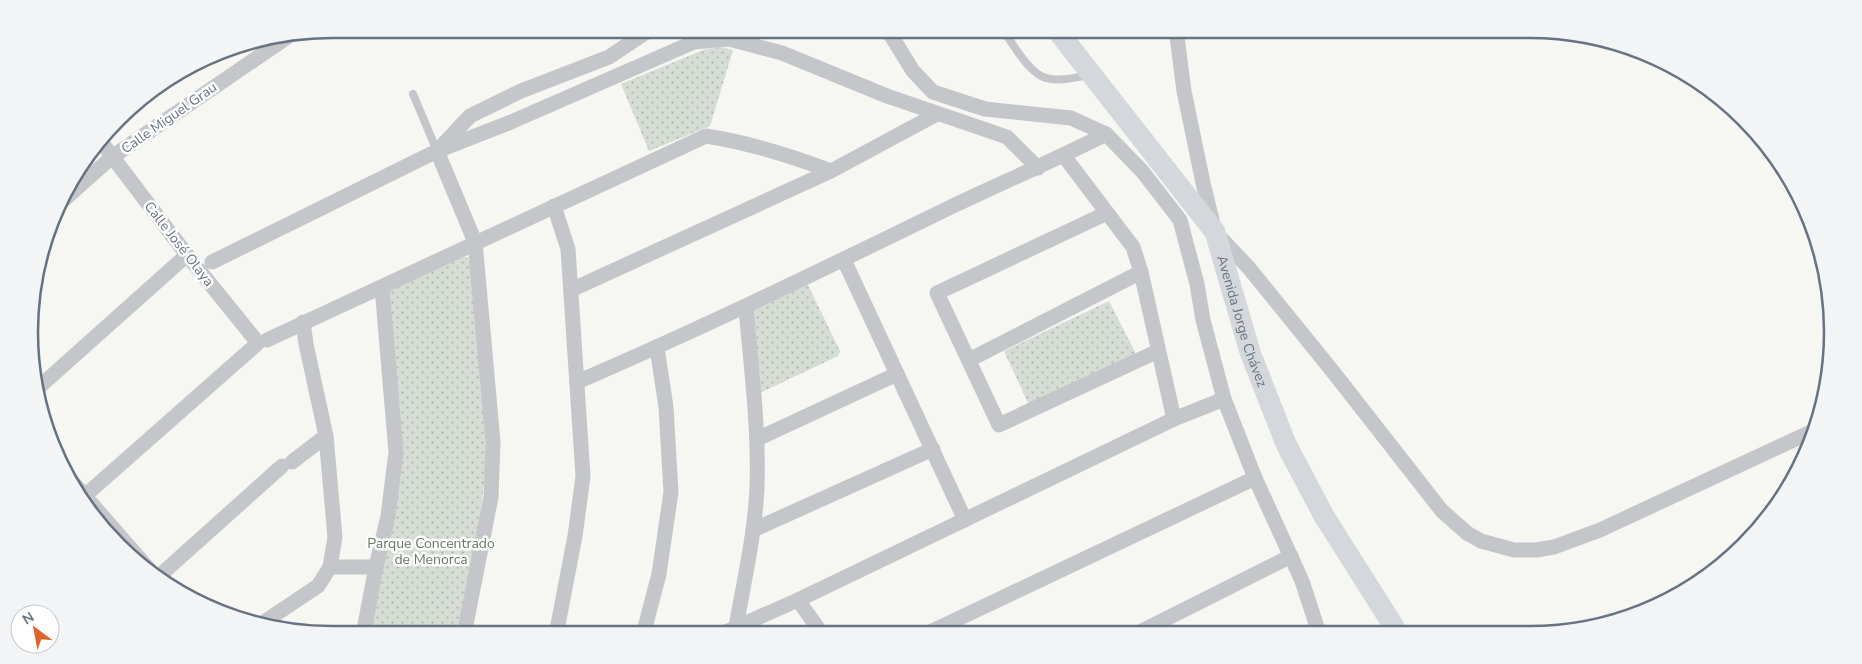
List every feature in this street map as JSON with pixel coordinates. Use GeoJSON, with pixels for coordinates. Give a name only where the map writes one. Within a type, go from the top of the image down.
{"type":"FeatureCollection","features":[{"type":"Feature","properties":{"kind":"main road","name":"Avenida Jorge Chávez"},"geometry":{"type":"LineString","coordinates":[[1063,38],[1215,232],[1250,352],[1286,444],[1324,516],[1394,626]]}},
{"type":"Feature","properties":{"kind":"street"},"geometry":{"type":"LineString","coordinates":[[437,151],[470,116],[521,91],[609,57],[638,38]]}},
{"type":"Feature","properties":{"kind":"street"},"geometry":{"type":"LineString","coordinates":[[893,38],[913,71],[933,92],[985,110],[1071,118],[1106,134],[1142,171],[1180,220],[1203,320],[1224,399],[1255,478],[1302,582],[1317,626]]}},
{"type":"Feature","properties":{"kind":"street"},"geometry":{"type":"LineString","coordinates":[[1177,38],[1186,100],[1215,232],[1249,268],[1328,365],[1442,511],[1467,533],[1481,541],[1514,550],[1536,550],[1554,547],[1592,533],[1806,434]]}},
{"type":"Feature","properties":{"kind":"street"},"geometry":{"type":"LineString","coordinates":[[212,262],[437,151],[512,122],[694,42],[729,39],[782,53],[887,96],[1007,137],[1038,168]]}},
{"type":"Feature","properties":{"kind":"street","name":"Calle Miguel Grau"},"geometry":{"type":"LineString","coordinates":[[74,191],[112,158],[280,42]]}},
{"type":"Feature","properties":{"kind":"street"},"geometry":{"type":"LineString","coordinates":[[571,290],[831,171],[937,114]]}},
{"type":"Feature","properties":{"kind":"street"},"geometry":{"type":"LineString","coordinates":[[577,382],[746,308],[1064,156],[1106,134]]}},
{"type":"Feature","properties":{"kind":"street"},"geometry":{"type":"LineString","coordinates":[[86,494],[263,341],[706,136],[747,142],[831,171]]}},
{"type":"Feature","properties":{"kind":"street","name":"Calle José Olaya"},"geometry":{"type":"LineString","coordinates":[[104,146],[186,255],[263,341]]}},
{"type":"Feature","properties":{"kind":"street"},"geometry":{"type":"LineString","coordinates":[[437,151],[475,242],[493,451],[491,498],[466,626]]}},
{"type":"Feature","properties":{"kind":"street"},"geometry":{"type":"LineString","coordinates":[[1064,156],[1133,248],[1141,272],[1174,420]]}},
{"type":"Feature","properties":{"kind":"street"},"geometry":{"type":"LineString","coordinates":[[795,187],[797,158]]}},
{"type":"Feature","properties":{"kind":"street"},"geometry":{"type":"LineString","coordinates":[[554,206],[568,248],[583,476],[575,536],[558,626]]}},
{"type":"Feature","properties":{"kind":"street"},"geometry":{"type":"LineString","coordinates":[[1107,213],[937,293],[999,425],[1158,351]]}},
{"type":"Feature","properties":{"kind":"street"},"geometry":{"type":"LineString","coordinates":[[42,384],[186,255]]}},
{"type":"Feature","properties":{"kind":"street"},"geometry":{"type":"LineString","coordinates":[[844,260],[965,520]]}},
{"type":"Feature","properties":{"kind":"street"},"geometry":{"type":"LineString","coordinates":[[969,360],[1141,272]]}},
{"type":"Feature","properties":{"kind":"street"},"geometry":{"type":"LineString","coordinates":[[365,626],[388,516],[396,452],[382,287]]}},
{"type":"Feature","properties":{"kind":"street"},"geometry":{"type":"LineString","coordinates":[[736,626],[757,488],[757,439],[746,308]]}},
{"type":"Feature","properties":{"kind":"street"},"geometry":{"type":"LineString","coordinates":[[268,619],[318,586],[330,567],[335,537],[326,436],[303,322]]}},
{"type":"Feature","properties":{"kind":"street"},"geometry":{"type":"LineString","coordinates":[[645,626],[658,574],[670,492],[666,407],[657,348]]}},
{"type":"Feature","properties":{"kind":"street"},"geometry":{"type":"LineString","coordinates":[[757,439],[897,374]]}},
{"type":"Feature","properties":{"kind":"street"},"geometry":{"type":"LineString","coordinates":[[738,626],[798,600],[1174,420],[1224,399]]}},
{"type":"Feature","properties":{"kind":"street"},"geometry":{"type":"LineString","coordinates":[[163,573],[287,464],[326,436]]}},
{"type":"Feature","properties":{"kind":"street"},"geometry":{"type":"LineString","coordinates":[[752,530],[933,449]]}},
{"type":"Feature","properties":{"kind":"street"},"geometry":{"type":"LineString","coordinates":[[943,626],[1255,478]]}},
{"type":"Feature","properties":{"kind":"street"},"geometry":{"type":"LineString","coordinates":[[1152,626],[1291,556]]}},
{"type":"Feature","properties":{"kind":"street"},"geometry":{"type":"LineString","coordinates":[[330,567],[376,567]]}},
{"type":"Feature","properties":{"kind":"street"},"geometry":{"type":"LineString","coordinates":[[798,600],[816,626]]}},
{"type":"Feature","properties":{"kind":"lane"},"geometry":{"type":"LineString","coordinates":[[1009,38],[1032,69],[1044,78],[1059,80],[1093,74]]}},
{"type":"Feature","properties":{"kind":"lane"},"geometry":{"type":"LineString","coordinates":[[413,94],[437,151]]}},
{"type":"Feature","properties":{"kind":"green space"},"geometry":{"type":"Polygon","coordinates":[[[720,47],[733,50],[710,126],[649,151],[621,84],[703,50],[720,47]]]}},
{"type":"Feature","properties":{"kind":"green space","name":"Parque Concentrado de Menorca"},"geometry":{"type":"Polygon","coordinates":[[[462,255],[468,258],[472,266],[487,461],[475,555],[460,626],[372,626],[401,468],[388,292],[462,255]]]}},
{"type":"Feature","properties":{"kind":"green space"},"geometry":{"type":"Polygon","coordinates":[[[807,283],[840,351],[838,356],[760,393],[752,314],[757,305],[807,283]]]}},
{"type":"Feature","properties":{"kind":"green space"},"geometry":{"type":"Polygon","coordinates":[[[1109,301],[1137,356],[1029,405],[1004,351],[1109,301]]]}}]}
